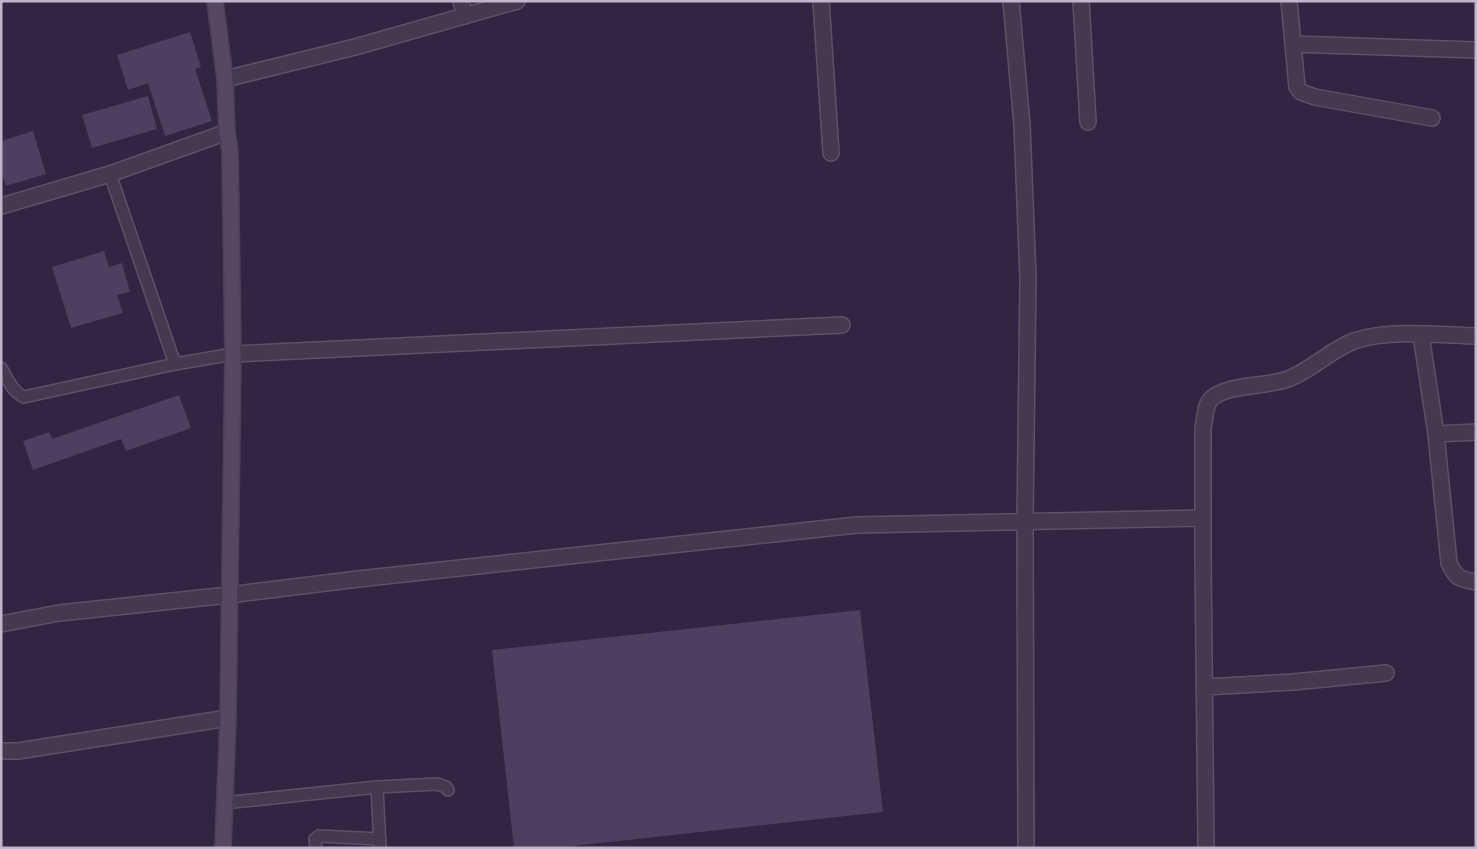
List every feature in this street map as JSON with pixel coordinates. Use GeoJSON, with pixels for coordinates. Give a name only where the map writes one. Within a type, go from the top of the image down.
{"type":"FeatureCollection","features":[{"type":"Feature","properties":{"kind":"main road"},"geometry":{"type":"LineString","coordinates":[[215,1],[225,79],[227,132],[230,151],[234,354],[228,718],[223,848]]}},
{"type":"Feature","properties":{"kind":"street"},"geometry":{"type":"LineString","coordinates":[[461,1],[465,16]]}},
{"type":"Feature","properties":{"kind":"street"},"geometry":{"type":"LineString","coordinates":[[225,79],[355,47],[518,1]]}},
{"type":"Feature","properties":{"kind":"street"},"geometry":{"type":"LineString","coordinates":[[821,1],[831,153]]}},
{"type":"Feature","properties":{"kind":"street"},"geometry":{"type":"LineString","coordinates":[[1011,1],[1022,125],[1028,278],[1025,522],[1026,848]]}},
{"type":"Feature","properties":{"kind":"street"},"geometry":{"type":"LineString","coordinates":[[1081,1],[1088,122]]}},
{"type":"Feature","properties":{"kind":"street"},"geometry":{"type":"LineString","coordinates":[[1289,1],[1292,44],[1298,87],[1301,92],[1315,97],[1432,118]]}},
{"type":"Feature","properties":{"kind":"street"},"geometry":{"type":"LineString","coordinates":[[1292,44],[1476,50]]}},
{"type":"Feature","properties":{"kind":"street"},"geometry":{"type":"LineString","coordinates":[[1,206],[110,174],[227,132]]}},
{"type":"Feature","properties":{"kind":"street"},"geometry":{"type":"LineString","coordinates":[[234,354],[842,325]]}},
{"type":"Feature","properties":{"kind":"street"},"geometry":{"type":"LineString","coordinates":[[1206,848],[1203,428],[1205,412],[1210,400],[1223,390],[1271,384],[1289,379],[1355,340],[1395,334],[1476,336]]}},
{"type":"Feature","properties":{"kind":"street"},"geometry":{"type":"LineString","coordinates":[[1421,335],[1436,434],[1449,562],[1454,574],[1460,579],[1476,582]]}},
{"type":"Feature","properties":{"kind":"street"},"geometry":{"type":"LineString","coordinates":[[1436,434],[1476,432]]}},
{"type":"Feature","properties":{"kind":"street"},"geometry":{"type":"LineString","coordinates":[[1,624],[59,613],[229,595],[358,578],[857,525],[1203,518]]}},
{"type":"Feature","properties":{"kind":"street"},"geometry":{"type":"LineString","coordinates":[[1204,687],[1293,682],[1386,673]]}},
{"type":"Feature","properties":{"kind":"street"},"geometry":{"type":"LineString","coordinates":[[1,751],[18,751],[228,718]]}},
{"type":"Feature","properties":{"kind":"lane"},"geometry":{"type":"LineString","coordinates":[[110,174],[175,364]]}},
{"type":"Feature","properties":{"kind":"lane"},"geometry":{"type":"LineString","coordinates":[[1,368],[12,388],[24,397],[175,364],[234,354]]}},
{"type":"Feature","properties":{"kind":"lane"},"geometry":{"type":"LineString","coordinates":[[224,803],[377,787],[437,784],[446,787],[448,790]]}},
{"type":"Feature","properties":{"kind":"lane"},"geometry":{"type":"LineString","coordinates":[[316,848],[316,839],[319,836],[380,844],[377,787]]}},
{"type":"Feature","properties":{"kind":"building"},"geometry":{"type":"Polygon","coordinates":[[[190,32],[201,67],[195,69],[212,121],[165,136],[148,83],[128,90],[117,55],[190,32]]]}},
{"type":"Feature","properties":{"kind":"building"},"geometry":{"type":"Polygon","coordinates":[[[148,96],[157,129],[92,148],[82,115],[148,96]]]}},
{"type":"Feature","properties":{"kind":"building"},"geometry":{"type":"Polygon","coordinates":[[[33,131],[46,174],[6,186],[1,173],[1,141],[33,131]]]}},
{"type":"Feature","properties":{"kind":"building"},"geometry":{"type":"Polygon","coordinates":[[[104,251],[109,267],[122,263],[130,292],[117,295],[123,313],[71,328],[52,267],[104,251]]]}},
{"type":"Feature","properties":{"kind":"building"},"geometry":{"type":"Polygon","coordinates":[[[179,395],[191,428],[126,451],[121,439],[33,470],[23,441],[49,432],[52,439],[179,395]]]}},
{"type":"Feature","properties":{"kind":"building"},"geometry":{"type":"Polygon","coordinates":[[[860,610],[883,812],[555,848],[514,848],[492,650],[860,610]]]}}]}
